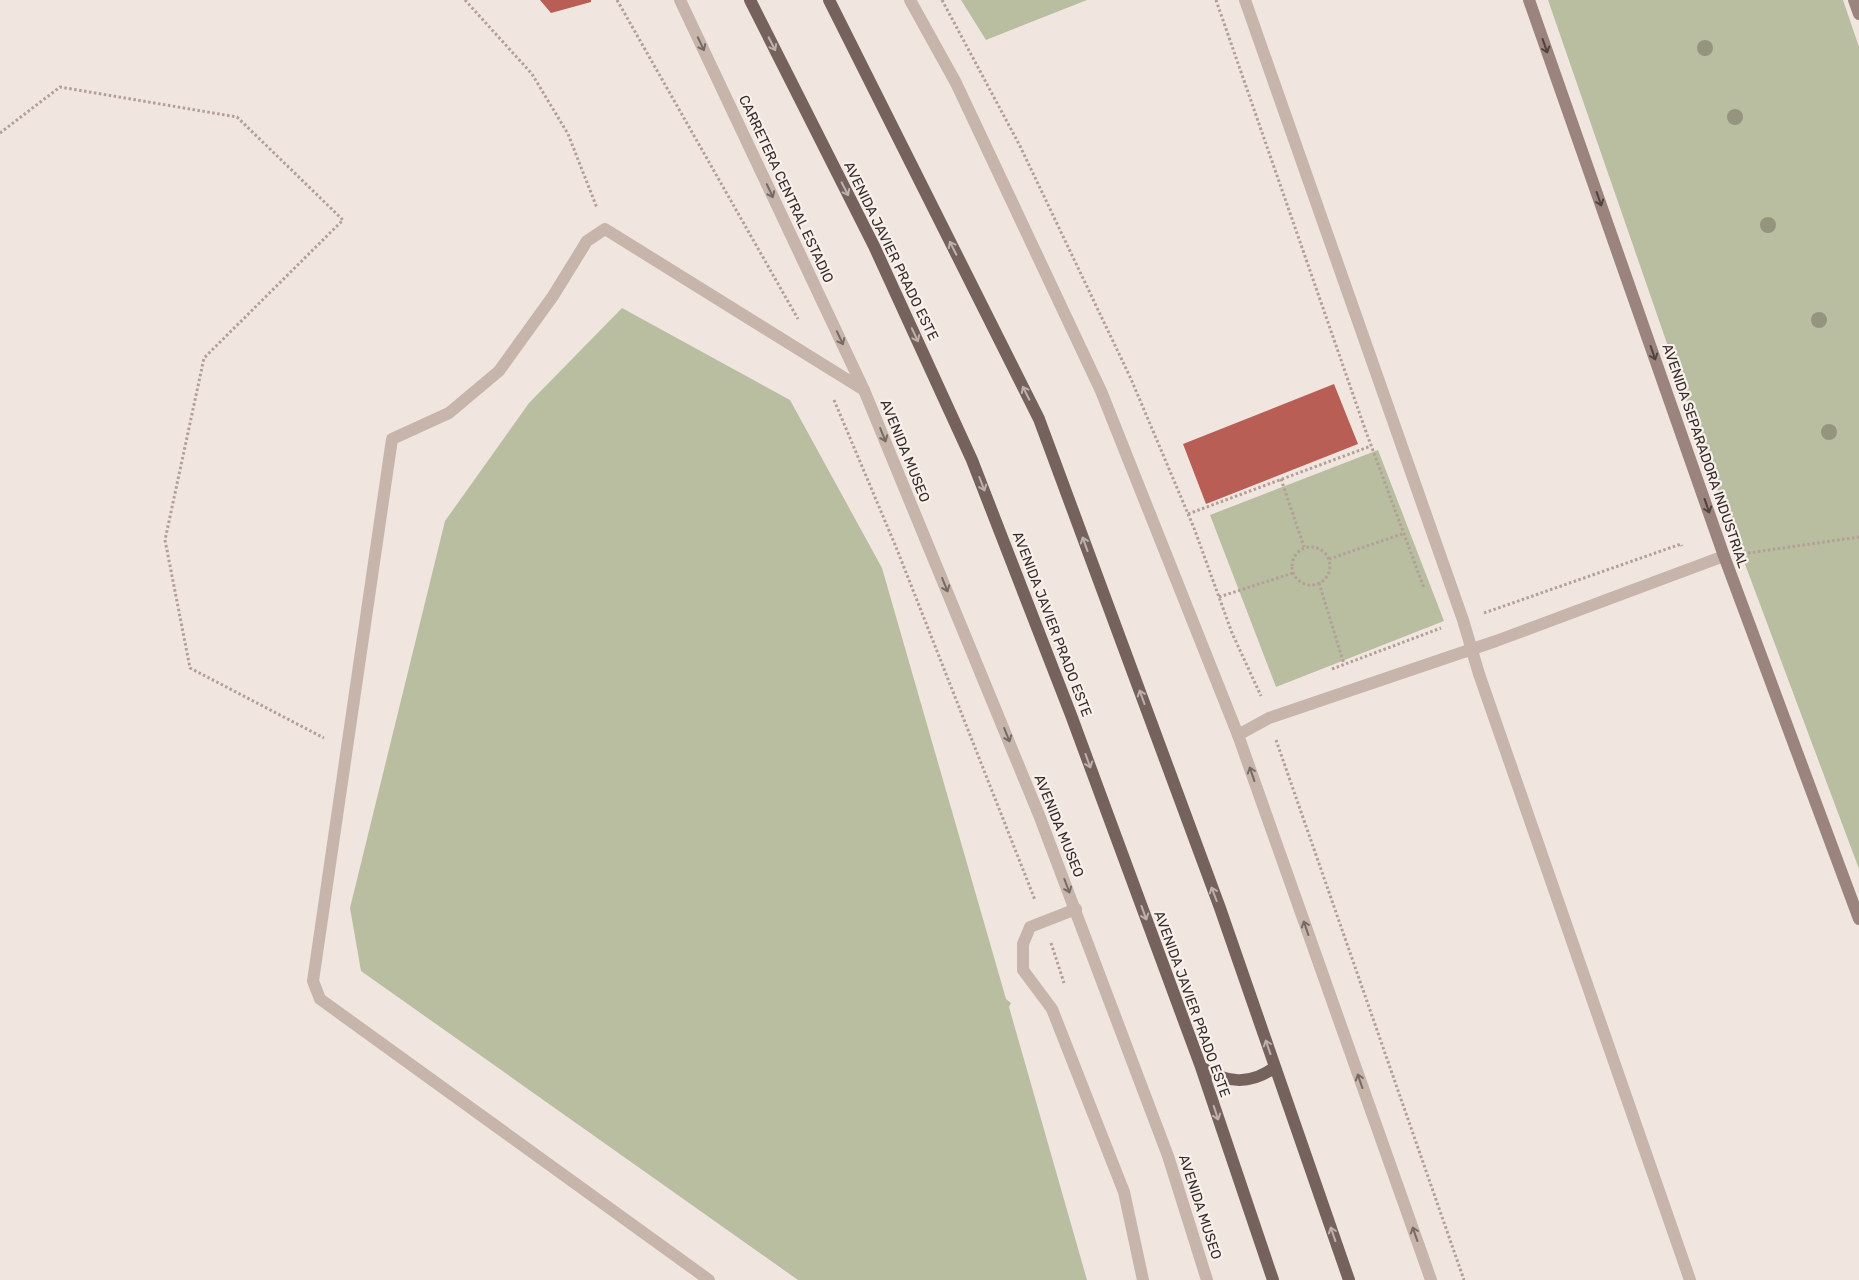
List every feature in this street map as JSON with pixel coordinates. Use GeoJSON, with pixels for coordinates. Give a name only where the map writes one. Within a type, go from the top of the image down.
{"type":"FeatureCollection","features":[{"type":"Feature","properties":{"kind":"main road","name":"AVENIDA JAVIER PRADO ESTE"},"geometry":{"type":"LineString","coordinates":[[750,0],[874,246],[972,460],[1071,715],[1201,1067],[1273,1280]]}},
{"type":"Feature","properties":{"kind":"main road"},"geometry":{"type":"LineString","coordinates":[[829,0],[1039,419],[1220,908],[1349,1280]]}},
{"type":"Feature","properties":{"kind":"main road","name":"AVENIDA SEPARADORA INDUSTRIAL"},"geometry":{"type":"LineString","coordinates":[[1529,0],[1724,556],[1859,919]]}},
{"type":"Feature","properties":{"kind":"main road"},"geometry":{"type":"LineString","coordinates":[[1854,0],[1859,14]]}},
{"type":"Feature","properties":{"kind":"main road"},"geometry":{"type":"LineString","coordinates":[[1201,1067],[1215,1076],[1243,1081],[1265,1074],[1275,1067]]}},
{"type":"Feature","properties":{"kind":"street","name":"CARRETERA CENTRAL ESTADIO"},"geometry":{"type":"LineString","coordinates":[[680,0],[864,390]]}},
{"type":"Feature","properties":{"kind":"street"},"geometry":{"type":"LineString","coordinates":[[910,0],[956,82],[1101,391],[1238,735],[1431,1280]]}},
{"type":"Feature","properties":{"kind":"street"},"geometry":{"type":"LineString","coordinates":[[1245,0],[1473,649],[1479,674],[1690,1280]]}},
{"type":"Feature","properties":{"kind":"street"},"geometry":{"type":"LineString","coordinates":[[709,1280],[320,999],[313,981],[392,439],[450,413],[499,371],[553,296],[587,241],[605,229],[864,390]]}},
{"type":"Feature","properties":{"kind":"street","name":"AVENIDA MUSEO"},"geometry":{"type":"LineString","coordinates":[[864,390],[1076,909],[1168,1156],[1207,1280]]}},
{"type":"Feature","properties":{"kind":"street"},"geometry":{"type":"LineString","coordinates":[[1238,735],[1269,718],[1473,649],[1724,556]]}},
{"type":"Feature","properties":{"kind":"street"},"geometry":{"type":"LineString","coordinates":[[1076,909],[1030,927],[1024,944],[1023,970],[1052,1010],[1124,1192],[1143,1280]]}},
{"type":"Feature","properties":{"kind":"path"},"geometry":{"type":"LineString","coordinates":[[465,0],[532,74],[568,134],[605,229]]}},
{"type":"Feature","properties":{"kind":"path"},"geometry":{"type":"LineString","coordinates":[[617,0],[798,321]]}},
{"type":"Feature","properties":{"kind":"path"},"geometry":{"type":"LineString","coordinates":[[1216,0],[1402,534],[1426,594]]}},
{"type":"Feature","properties":{"kind":"path"},"geometry":{"type":"LineString","coordinates":[[0,134],[60,87],[237,117],[343,220],[204,358],[165,540],[190,668],[346,750]]}},
{"type":"Feature","properties":{"kind":"path"},"geometry":{"type":"LineString","coordinates":[[818,361],[896,547],[1044,922],[1066,988]]}},
{"type":"Feature","properties":{"kind":"path"},"geometry":{"type":"LineString","coordinates":[[1188,514],[1371,446]]}},
{"type":"Feature","properties":{"kind":"path"},"geometry":{"type":"LineString","coordinates":[[1281,480],[1304,547]]}},
{"type":"Feature","properties":{"kind":"path"},"geometry":{"type":"LineString","coordinates":[[1329,559],[1402,534]]}},
{"type":"Feature","properties":{"kind":"path"},"geometry":{"type":"LineString","coordinates":[[1724,556],[1859,537]]}},
{"type":"Feature","properties":{"kind":"path"},"geometry":{"type":"LineString","coordinates":[[1314,546],[1324,550],[1329,559],[1330,568],[1327,577],[1319,583],[1309,586],[1299,582],[1293,573],[1291,563],[1295,553],[1304,547],[1314,546]]}},
{"type":"Feature","properties":{"kind":"path"},"geometry":{"type":"LineString","coordinates":[[1219,597],[1293,573]]}},
{"type":"Feature","properties":{"kind":"path"},"geometry":{"type":"LineString","coordinates":[[1319,583],[1344,664]]}},
{"type":"Feature","properties":{"kind":"path"},"geometry":{"type":"LineString","coordinates":[[1437,620],[1440,628]]}},
{"type":"Feature","properties":{"kind":"green space"},"geometry":{"type":"Polygon","coordinates":[[[961,0],[1087,0],[986,40],[961,0]]]}},
{"type":"Feature","properties":{"kind":"green space"},"geometry":{"type":"Polygon","coordinates":[[[1548,0],[1843,0],[1859,47],[1859,869],[1724,508],[1548,0]]]}},
{"type":"Feature","properties":{"kind":"green space"},"geometry":{"type":"Polygon","coordinates":[[[622,308],[790,400],[882,568],[1006,999],[1011,1003],[1009,1007],[1087,1280],[798,1280],[361,971],[350,908],[445,521],[529,403],[622,308]]]}},
{"type":"Feature","properties":{"kind":"green space"},"geometry":{"type":"Polygon","coordinates":[[[1378,450],[1444,621],[1276,687],[1210,515],[1378,450]]]}},
{"type":"Feature","properties":{"kind":"building"},"geometry":{"type":"Polygon","coordinates":[[[540,0],[591,0],[591,2],[551,13],[540,0]]]}},
{"type":"Feature","properties":{"kind":"building"},"geometry":{"type":"Polygon","coordinates":[[[1334,384],[1358,444],[1206,504],[1183,444],[1334,384]]]}}]}
